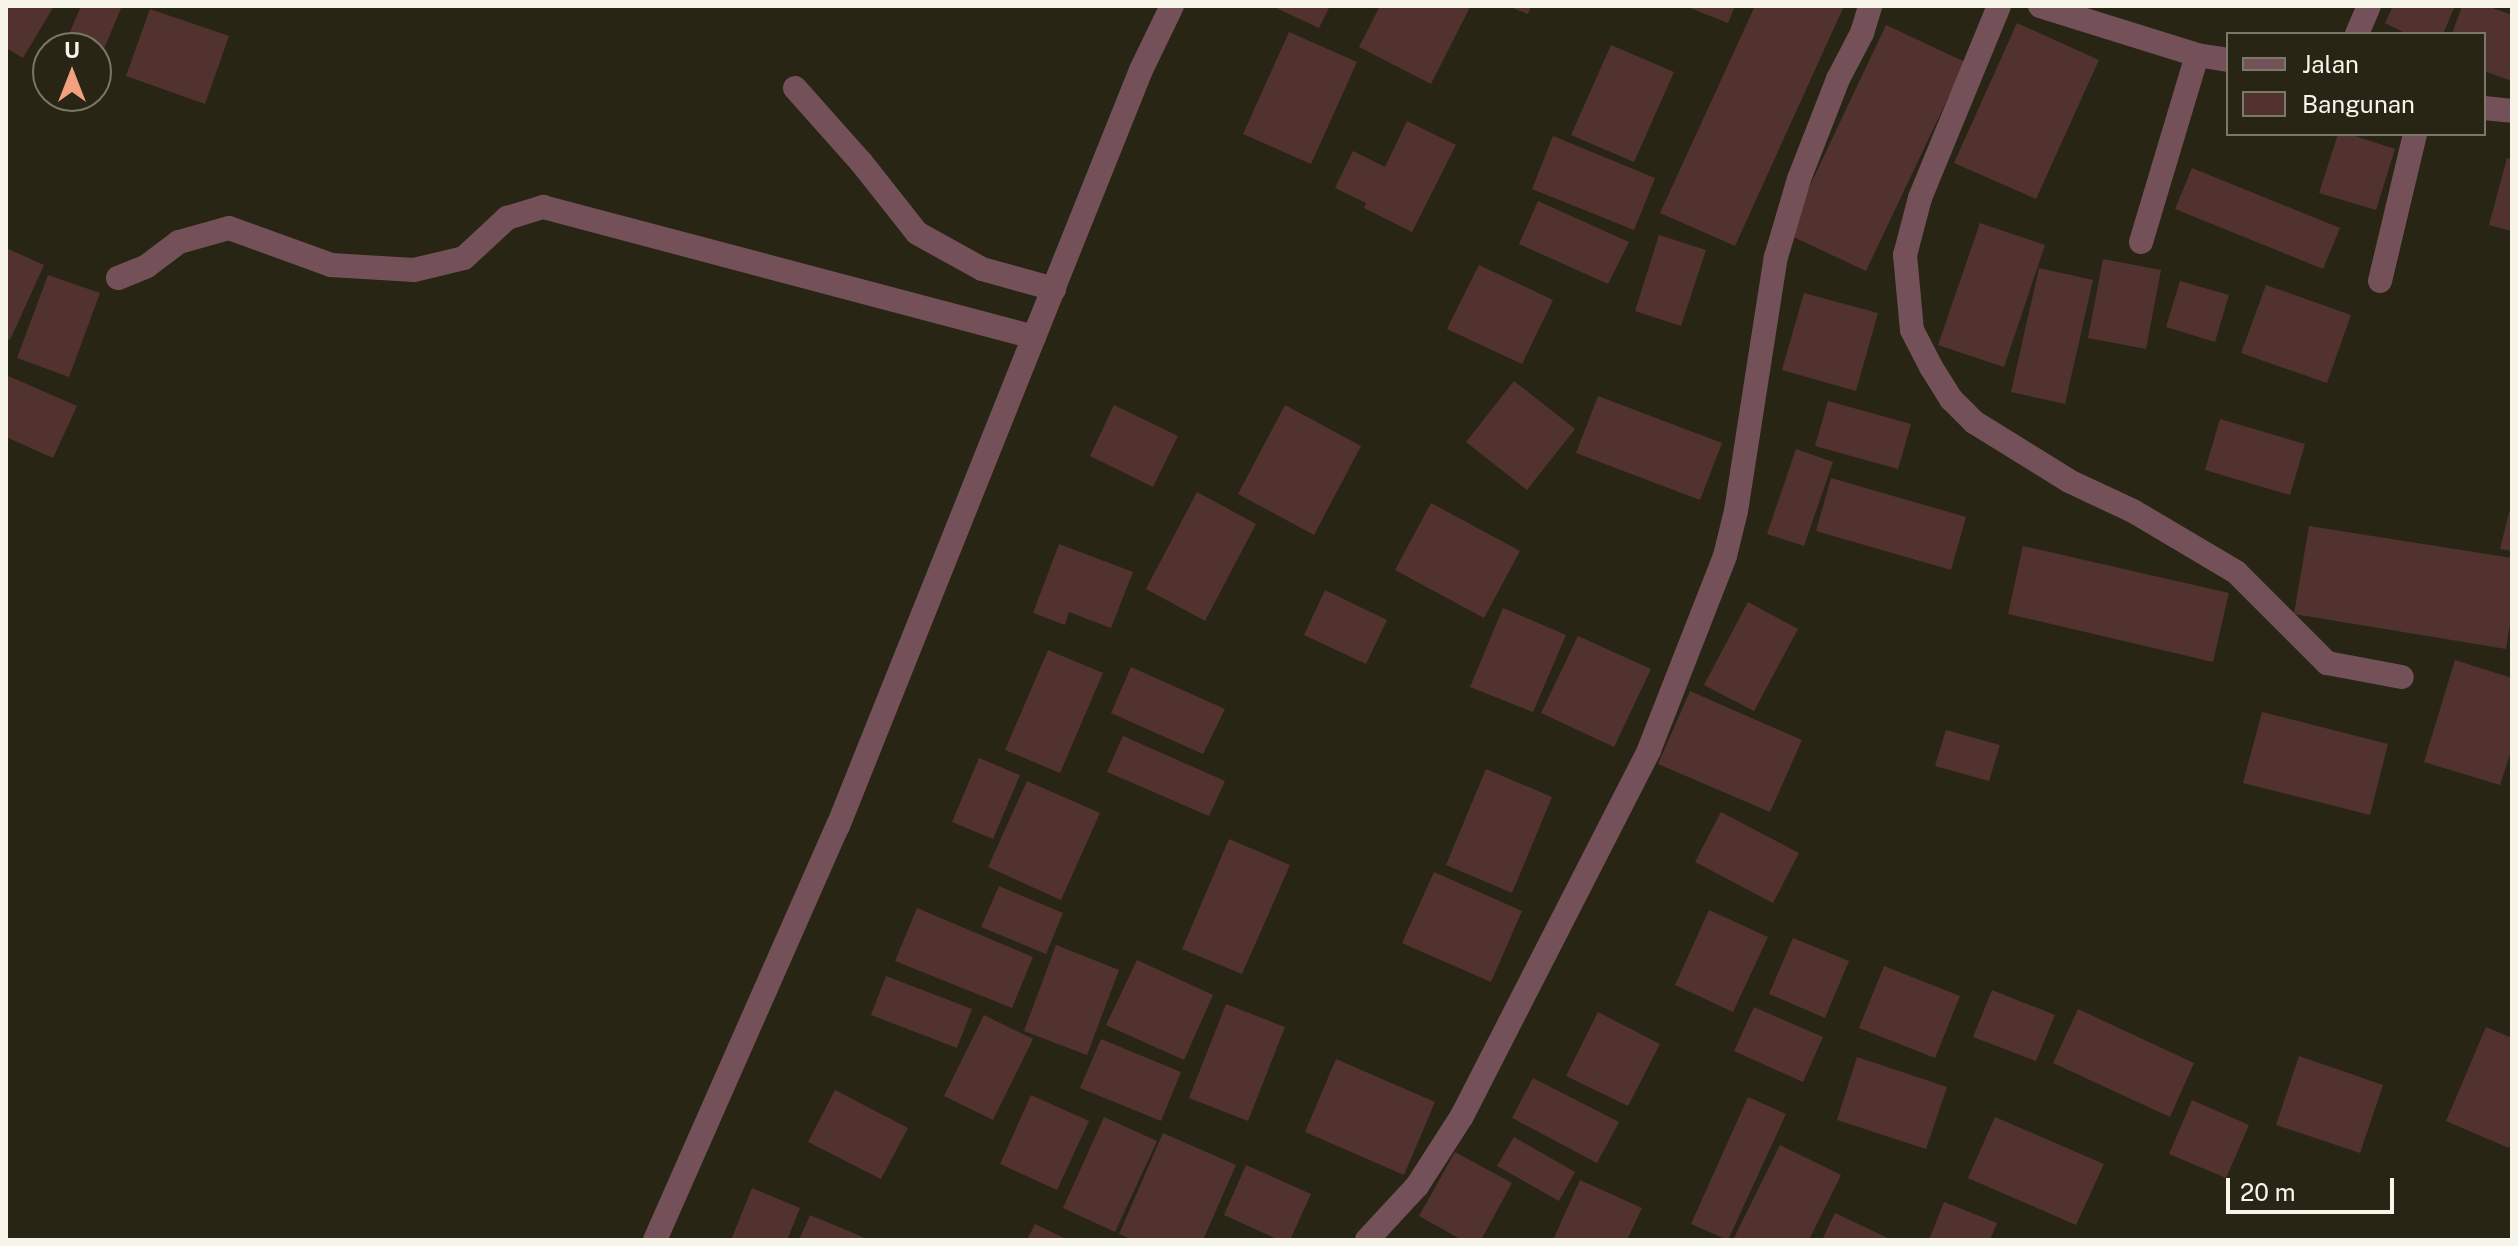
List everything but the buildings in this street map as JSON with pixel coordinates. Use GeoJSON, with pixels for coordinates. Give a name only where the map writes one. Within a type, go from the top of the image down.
{"type":"FeatureCollection","features":[{"type":"Feature","properties":{"kind":"street"},"geometry":{"type":"LineString","coordinates":[[655,1240],[838,826],[1141,70],[1172,6]]}},
{"type":"Feature","properties":{"kind":"street"},"geometry":{"type":"LineString","coordinates":[[1367,1240],[1417,1186],[1462,1116],[1649,750],[1725,556],[1736,511],[1776,257],[1799,179],[1838,79],[1862,33],[1870,6]]}},
{"type":"Feature","properties":{"kind":"street"},"geometry":{"type":"LineString","coordinates":[[1999,6],[1920,198],[1905,255],[1912,330],[1931,367],[1951,399],[1974,422],[2069,481],[2133,511],[2236,572],[2327,663],[2402,677]]}},
{"type":"Feature","properties":{"kind":"street"},"geometry":{"type":"LineString","coordinates":[[2040,6],[2197,55],[2226,60]]}},
{"type":"Feature","properties":{"kind":"street"},"geometry":{"type":"LineString","coordinates":[[2358,32],[2369,6]]}},
{"type":"Feature","properties":{"kind":"street"},"geometry":{"type":"LineString","coordinates":[[2141,242],[2197,55]]}},
{"type":"Feature","properties":{"kind":"street"},"geometry":{"type":"LineString","coordinates":[[795,88],[861,162],[917,233],[982,269],[1054,289]]}},
{"type":"Feature","properties":{"kind":"street"},"geometry":{"type":"LineString","coordinates":[[2486,108],[2512,111]]}},
{"type":"Feature","properties":{"kind":"street"},"geometry":{"type":"LineString","coordinates":[[2380,281],[2415,136]]}},
{"type":"Feature","properties":{"kind":"street"},"geometry":{"type":"LineString","coordinates":[[118,278],[147,266],[179,242],[229,228],[331,265],[414,270],[464,258],[507,218],[543,207],[1034,337]]}}]}
